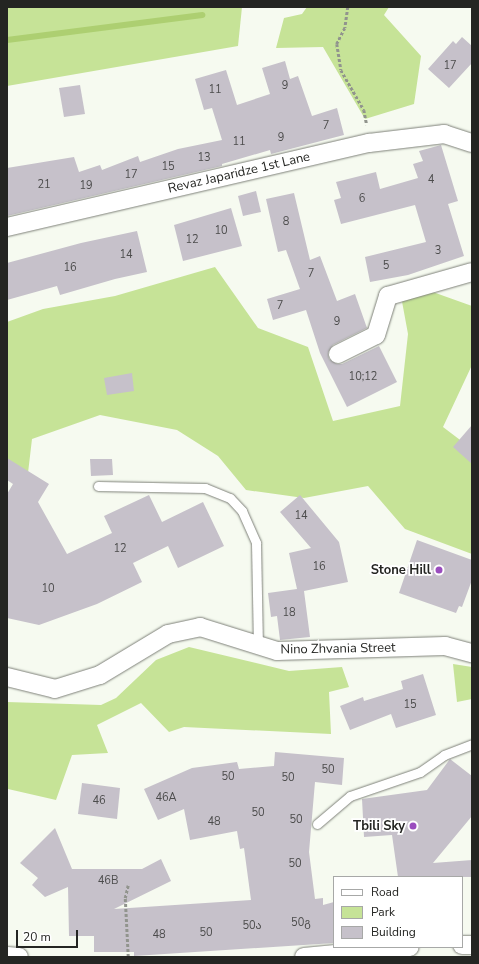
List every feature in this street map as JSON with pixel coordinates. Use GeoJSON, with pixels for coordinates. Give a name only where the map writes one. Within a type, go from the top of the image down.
{"type":"FeatureCollection","features":[{"type":"Feature","properties":{"kind":"street","name":"Revaz Japaridze 1st Lane"},"geometry":{"type":"LineString","coordinates":[[7,227],[369,143],[444,134],[472,143]]}},
{"type":"Feature","properties":{"kind":"street"},"geometry":{"type":"LineString","coordinates":[[338,354],[376,336],[388,296],[472,272]]}},
{"type":"Feature","properties":{"kind":"street","name":"Nino Zhvania Street"},"geometry":{"type":"LineString","coordinates":[[7,677],[55,689],[100,675],[168,634],[200,627],[229,634],[258,646],[277,651],[446,646],[472,653]]}},
{"type":"Feature","properties":{"kind":"street"},"geometry":{"type":"LineString","coordinates":[[304,957],[399,948]]}},
{"type":"Feature","properties":{"kind":"street"},"geometry":{"type":"LineString","coordinates":[[7,956],[19,957]]}},
{"type":"Feature","properties":{"kind":"lane"},"geometry":{"type":"LineString","coordinates":[[98,486],[205,488],[230,498],[242,511],[256,543],[258,646]]}},
{"type":"Feature","properties":{"kind":"lane"},"geometry":{"type":"LineString","coordinates":[[317,824],[350,796],[420,772],[444,755],[472,744]]}},
{"type":"Feature","properties":{"kind":"path"},"geometry":{"type":"LineString","coordinates":[[348,7],[344,28],[337,44],[341,70],[364,110],[369,143]]}},
{"type":"Feature","properties":{"kind":"path"},"geometry":{"type":"LineString","coordinates":[[128,885],[125,898],[128,957]]}},
{"type":"Feature","properties":{"kind":"green space"},"geometry":{"type":"Polygon","coordinates":[[[7,7],[242,7],[238,46],[7,86],[7,7]]]}},
{"type":"Feature","properties":{"kind":"green space"},"geometry":{"type":"Polygon","coordinates":[[[307,7],[389,7],[384,15],[421,56],[414,104],[365,119],[323,47],[276,48],[284,18],[302,14],[307,7]]]}},
{"type":"Feature","properties":{"kind":"green space"},"geometry":{"type":"Polygon","coordinates":[[[215,267],[258,328],[308,347],[333,421],[400,406],[408,334],[401,296],[430,291],[472,306],[472,365],[443,427],[472,449],[472,554],[405,529],[368,486],[304,498],[246,490],[218,456],[177,430],[100,415],[32,439],[26,490],[7,475],[7,322],[43,309],[115,296],[215,267]]]}},
{"type":"Feature","properties":{"kind":"green space"},"geometry":{"type":"Polygon","coordinates":[[[189,647],[289,671],[342,667],[349,687],[329,692],[331,734],[184,727],[169,732],[141,703],[97,725],[108,753],[72,755],[56,800],[8,789],[7,792],[7,702],[101,705],[116,698],[156,660],[189,647]]]}},
{"type":"Feature","properties":{"kind":"green space"},"geometry":{"type":"Polygon","coordinates":[[[453,664],[472,667],[472,699],[457,702],[453,664]]]}},
{"type":"Feature","properties":{"kind":"building"},"geometry":{"type":"Polygon","coordinates":[[[462,37],[472,46],[472,63],[449,88],[428,69],[453,41],[456,44],[462,37]]]}},
{"type":"Feature","properties":{"kind":"building"},"geometry":{"type":"Polygon","coordinates":[[[285,61],[290,79],[298,76],[312,116],[337,108],[344,135],[271,154],[270,150],[222,164],[222,166],[7,216],[7,168],[74,157],[79,172],[100,165],[102,170],[138,156],[140,162],[178,149],[222,140],[212,108],[204,110],[195,79],[226,70],[237,105],[270,94],[262,68],[285,61]]]}},
{"type":"Feature","properties":{"kind":"building"},"geometry":{"type":"Polygon","coordinates":[[[80,85],[85,114],[64,117],[59,88],[80,85]]]}},
{"type":"Feature","properties":{"kind":"building"},"geometry":{"type":"Polygon","coordinates":[[[441,145],[458,201],[448,204],[464,256],[408,275],[370,282],[365,257],[426,242],[415,205],[341,224],[334,200],[341,198],[336,182],[376,172],[380,189],[418,178],[413,164],[423,161],[419,151],[441,145]]]}},
{"type":"Feature","properties":{"kind":"building"},"geometry":{"type":"Polygon","coordinates":[[[256,191],[261,212],[243,216],[238,196],[256,191]]]}},
{"type":"Feature","properties":{"kind":"building"},"geometry":{"type":"Polygon","coordinates":[[[294,193],[310,260],[320,256],[337,301],[355,294],[367,328],[333,345],[328,353],[329,359],[337,364],[342,364],[379,346],[397,382],[347,407],[320,353],[306,310],[273,320],[267,299],[300,289],[286,250],[278,252],[266,199],[294,193]]]}},
{"type":"Feature","properties":{"kind":"building"},"geometry":{"type":"Polygon","coordinates":[[[231,208],[242,246],[183,261],[174,225],[231,208]]]}},
{"type":"Feature","properties":{"kind":"building"},"geometry":{"type":"Polygon","coordinates":[[[137,231],[147,272],[115,279],[60,295],[57,286],[7,300],[7,263],[81,243],[137,231]]]}},
{"type":"Feature","properties":{"kind":"building"},"geometry":{"type":"Polygon","coordinates":[[[132,373],[134,391],[107,395],[104,378],[132,373]]]}},
{"type":"Feature","properties":{"kind":"building"},"geometry":{"type":"Polygon","coordinates":[[[472,425],[472,464],[453,447],[472,425]]]}},
{"type":"Feature","properties":{"kind":"building"},"geometry":{"type":"Polygon","coordinates":[[[7,458],[49,484],[38,502],[67,554],[112,533],[104,516],[149,495],[162,522],[203,502],[224,546],[178,568],[168,546],[133,563],[142,582],[97,604],[39,625],[7,618],[7,494],[13,484],[7,480],[7,458]]]}},
{"type":"Feature","properties":{"kind":"building"},"geometry":{"type":"Polygon","coordinates":[[[90,459],[112,459],[113,475],[91,476],[90,459]]]}},
{"type":"Feature","properties":{"kind":"building"},"geometry":{"type":"Polygon","coordinates":[[[300,495],[339,542],[348,582],[304,591],[310,637],[280,640],[277,616],[271,617],[268,593],[297,589],[289,553],[311,548],[280,512],[300,495]]]}},
{"type":"Feature","properties":{"kind":"building","name":"Stone Hill"},"geometry":{"type":"Polygon","coordinates":[[[417,540],[472,560],[472,580],[462,607],[459,606],[456,613],[399,593],[417,540]]]}},
{"type":"Feature","properties":{"kind":"building"},"geometry":{"type":"Polygon","coordinates":[[[423,674],[436,715],[396,728],[391,714],[350,730],[340,706],[363,697],[364,701],[403,689],[401,681],[423,674]]]}},
{"type":"Feature","properties":{"kind":"building"},"geometry":{"type":"Polygon","coordinates":[[[275,752],[344,758],[342,785],[315,782],[309,852],[315,899],[323,898],[323,905],[333,902],[333,943],[134,956],[134,952],[94,952],[94,936],[69,936],[68,887],[45,897],[32,885],[38,878],[20,863],[55,828],[72,869],[142,869],[161,859],[171,881],[114,909],[251,900],[244,848],[240,849],[237,831],[190,840],[184,809],[158,820],[144,789],[192,768],[237,762],[239,769],[274,766],[275,752]]]}},
{"type":"Feature","properties":{"kind":"building","name":"Tbili Sky"},"geometry":{"type":"Polygon","coordinates":[[[450,759],[472,776],[472,816],[433,863],[472,860],[472,877],[398,876],[392,835],[364,837],[362,799],[427,790],[450,759]]]}},
{"type":"Feature","properties":{"kind":"building"},"geometry":{"type":"Polygon","coordinates":[[[82,783],[120,788],[117,819],[78,814],[82,783]]]}},
{"type":"Feature","properties":{"kind":"waterway"},"geometry":{"type":"LineString","coordinates":[[7,40],[202,15]]}},
{"type":"Feature","properties":{"kind":"place","name":"Stone Hill"},"geometry":{"type":"Point","coordinates":[439,570]}},
{"type":"Feature","properties":{"kind":"place","name":"Tbili Sky"},"geometry":{"type":"Point","coordinates":[413,826]}}]}
